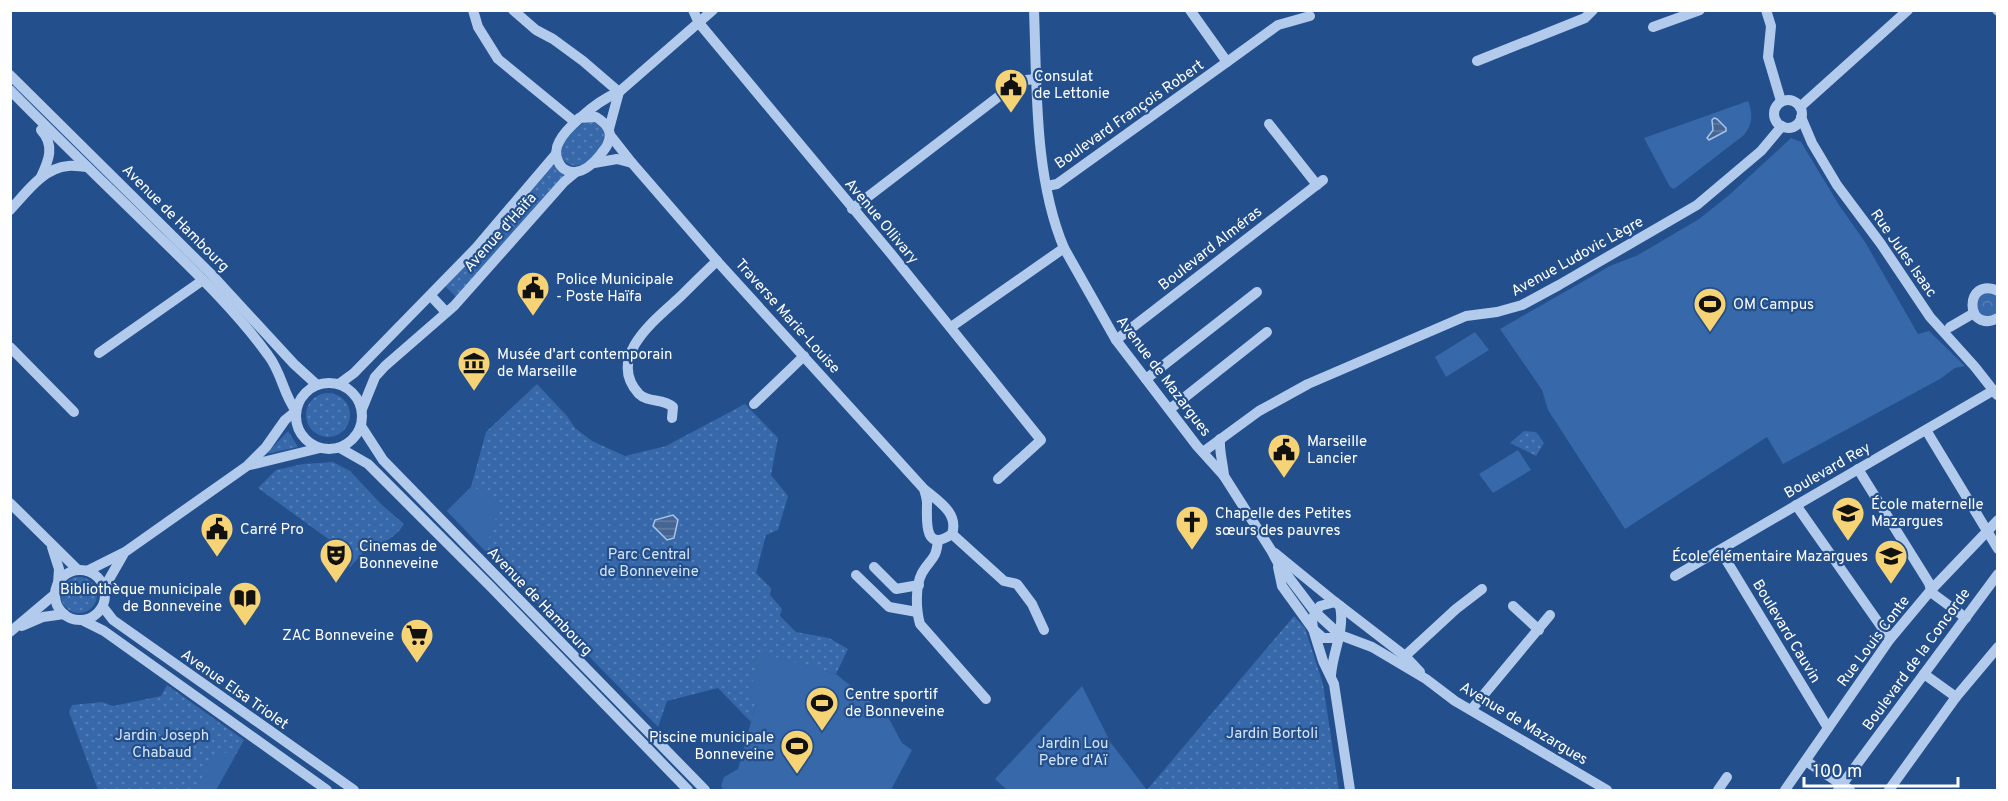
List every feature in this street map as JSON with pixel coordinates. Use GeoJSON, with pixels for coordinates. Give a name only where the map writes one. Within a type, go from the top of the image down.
{"type":"FeatureCollection","features":[{"type":"Feature","properties":{"kind":"street"},"geometry":{"type":"LineString","coordinates":[[473,10],[477,27],[498,59],[577,120],[596,117],[610,132]]}},
{"type":"Feature","properties":{"kind":"street"},"geometry":{"type":"LineString","coordinates":[[513,10],[619,92]]}},
{"type":"Feature","properties":{"kind":"street","name":"Avenue Ollivary"},"geometry":{"type":"LineString","coordinates":[[693,10],[699,23],[951,327],[1041,440],[998,479]]}},
{"type":"Feature","properties":{"kind":"street"},"geometry":{"type":"LineString","coordinates":[[632,163],[617,159],[594,163],[576,172],[564,169],[556,154],[559,140],[577,120],[606,97],[619,92],[713,10]]}},
{"type":"Feature","properties":{"kind":"street","name":"Avenue de Mazargues"},"geometry":{"type":"LineString","coordinates":[[1034,10],[1041,147],[1047,186],[1058,234],[1064,248],[1116,340],[1224,476],[1278,563],[1314,612],[1340,635],[1372,646],[1471,710],[1607,790]]}},
{"type":"Feature","properties":{"kind":"street","name":"Boulevard François Robert"},"geometry":{"type":"LineString","coordinates":[[1190,10],[1227,62]]}},
{"type":"Feature","properties":{"kind":"street"},"geometry":{"type":"LineString","coordinates":[[1477,61],[1585,18],[1593,10]]}},
{"type":"Feature","properties":{"kind":"street"},"geometry":{"type":"LineString","coordinates":[[1653,27],[1700,10]]}},
{"type":"Feature","properties":{"kind":"street"},"geometry":{"type":"LineString","coordinates":[[1766,10],[1772,37],[1768,57],[1781,101]]}},
{"type":"Feature","properties":{"kind":"street"},"geometry":{"type":"LineString","coordinates":[[1781,101],[1774,114],[1778,123],[1786,128],[1796,125],[1800,112],[1908,10]]}},
{"type":"Feature","properties":{"kind":"street","name":"Boulevard François Robert"},"geometry":{"type":"LineString","coordinates":[[1047,186],[1057,184],[1278,25],[1310,16]]}},
{"type":"Feature","properties":{"kind":"street","name":"Avenue de Hambourg"},"geometry":{"type":"LineString","coordinates":[[10,75],[211,274],[294,364],[317,385]]}},
{"type":"Feature","properties":{"kind":"street"},"geometry":{"type":"LineString","coordinates":[[852,209],[1015,84],[1036,79]]}},
{"type":"Feature","properties":{"kind":"street"},"geometry":{"type":"LineString","coordinates":[[11,91],[24,112],[49,141],[49,159],[41,177]]}},
{"type":"Feature","properties":{"kind":"street","name":"Avenue de Hambourg"},"geometry":{"type":"LineString","coordinates":[[11,91],[203,280],[268,355],[280,373],[289,402],[296,411]]}},
{"type":"Feature","properties":{"kind":"street"},"geometry":{"type":"LineString","coordinates":[[594,163],[608,144],[619,92]]}},
{"type":"Feature","properties":{"kind":"street"},"geometry":{"type":"LineString","coordinates":[[1781,101],[1794,101],[1800,112]]}},
{"type":"Feature","properties":{"kind":"street","name":"Rue Jules Isaac"},"geometry":{"type":"LineString","coordinates":[[1800,112],[1812,143],[1837,185],[1881,244],[1930,317],[1996,394]]}},
{"type":"Feature","properties":{"kind":"street","name":"Boulevard Alméras"},"geometry":{"type":"LineString","coordinates":[[1116,340],[1320,182],[1269,124]]}},
{"type":"Feature","properties":{"kind":"street","name":"Avenue Ludovic Lègre"},"geometry":{"type":"LineString","coordinates":[[1203,452],[1259,411],[1308,384],[1451,322],[1475,314],[1512,309],[1550,290],[1696,205],[1761,151],[1782,126]]}},
{"type":"Feature","properties":{"kind":"street","name":"Traverse Marie-Louise"},"geometry":{"type":"LineString","coordinates":[[610,132],[632,163],[717,261],[924,489],[950,511],[954,519],[952,534]]}},
{"type":"Feature","properties":{"kind":"street","name":"Avenue d'Haïfa"},"geometry":{"type":"LineString","coordinates":[[339,384],[354,373],[431,296],[476,248],[556,154]]}},
{"type":"Feature","properties":{"kind":"street"},"geometry":{"type":"LineString","coordinates":[[10,210],[41,177],[55,169],[67,166],[87,167]]}},
{"type":"Feature","properties":{"kind":"street","name":"Avenue d'Haïfa"},"geometry":{"type":"LineString","coordinates":[[362,409],[375,378],[385,366],[447,312],[499,257],[564,182],[576,172]]}},
{"type":"Feature","properties":{"kind":"street"},"geometry":{"type":"LineString","coordinates":[[951,327],[1064,248]]}},
{"type":"Feature","properties":{"kind":"street"},"geometry":{"type":"LineString","coordinates":[[672,418],[672,407],[668,403],[646,398],[634,386],[630,378],[628,362],[631,350],[639,336],[655,319],[717,261]]}},
{"type":"Feature","properties":{"kind":"street"},"geometry":{"type":"LineString","coordinates":[[99,353],[203,280]]}},
{"type":"Feature","properties":{"kind":"street"},"geometry":{"type":"LineString","coordinates":[[1998,291],[1989,288],[1979,291],[1972,300],[1974,313],[1985,321],[1998,318]]}},
{"type":"Feature","properties":{"kind":"street"},"geometry":{"type":"LineString","coordinates":[[1146,379],[1257,292]]}},
{"type":"Feature","properties":{"kind":"street"},"geometry":{"type":"LineString","coordinates":[[431,296],[447,312]]}},
{"type":"Feature","properties":{"kind":"street"},"geometry":{"type":"LineString","coordinates":[[1950,327],[1974,313]]}},
{"type":"Feature","properties":{"kind":"street"},"geometry":{"type":"LineString","coordinates":[[1170,409],[1267,333]]}},
{"type":"Feature","properties":{"kind":"street"},"geometry":{"type":"LineString","coordinates":[[10,347],[74,412]]}},
{"type":"Feature","properties":{"kind":"street"},"geometry":{"type":"LineString","coordinates":[[754,404],[804,356]]}},
{"type":"Feature","properties":{"kind":"street"},"geometry":{"type":"LineString","coordinates":[[58,583],[67,574],[82,571],[125,552],[247,466],[266,447],[285,420],[296,411],[303,395],[317,385],[328,382],[339,384],[354,393],[362,409],[361,426],[350,443],[330,450],[320,448],[304,438],[298,430],[296,411]]}},
{"type":"Feature","properties":{"kind":"street","name":"Boulevard Rey"},"geometry":{"type":"LineString","coordinates":[[1675,576],[1926,430],[1996,394]]}},
{"type":"Feature","properties":{"kind":"street","name":"Avenue de Hambourg"},"geometry":{"type":"LineString","coordinates":[[361,426],[383,460],[705,790]]}},
{"type":"Feature","properties":{"kind":"street"},"geometry":{"type":"LineString","coordinates":[[1926,430],[1998,549]]}},
{"type":"Feature","properties":{"kind":"street","name":"Avenue de Mazargues"},"geometry":{"type":"LineString","coordinates":[[1220,439],[1219,448],[1224,476]]}},
{"type":"Feature","properties":{"kind":"street"},"geometry":{"type":"LineString","coordinates":[[247,466],[320,448]]}},
{"type":"Feature","properties":{"kind":"street","name":"Avenue de Hambourg"},"geometry":{"type":"LineString","coordinates":[[340,448],[368,464],[688,790]]}},
{"type":"Feature","properties":{"kind":"street"},"geometry":{"type":"LineString","coordinates":[[1858,469],[1929,583],[1931,590],[1966,618]]}},
{"type":"Feature","properties":{"kind":"street"},"geometry":{"type":"LineString","coordinates":[[924,489],[927,502],[925,514],[927,529],[932,537],[938,540],[952,534],[1004,582],[1017,584],[1032,604],[1044,630]]}},
{"type":"Feature","properties":{"kind":"street"},"geometry":{"type":"LineString","coordinates":[[10,502],[51,544],[82,571],[101,580],[105,601],[98,614],[82,620],[76,620],[64,614],[56,602],[59,569],[51,544]]}},
{"type":"Feature","properties":{"kind":"street"},"geometry":{"type":"LineString","coordinates":[[1796,505],[1890,639]]}},
{"type":"Feature","properties":{"kind":"street","name":"Rue Louis Conte"},"geometry":{"type":"LineString","coordinates":[[1785,790],[1890,639],[1931,590],[1998,520]]}},
{"type":"Feature","properties":{"kind":"street"},"geometry":{"type":"LineString","coordinates":[[938,540],[936,556],[922,573],[916,612],[920,624],[986,699]]}},
{"type":"Feature","properties":{"kind":"street","name":"Avenue de Mazargues"},"geometry":{"type":"LineString","coordinates":[[1271,550],[1405,656],[1426,680]]}},
{"type":"Feature","properties":{"kind":"street","name":"Boulevard Cauvin"},"geometry":{"type":"LineString","coordinates":[[1720,550],[1828,728]]}},
{"type":"Feature","properties":{"kind":"street"},"geometry":{"type":"LineString","coordinates":[[104,588],[125,552]]}},
{"type":"Feature","properties":{"kind":"street","name":"Avenue de Mazargues"},"geometry":{"type":"LineString","coordinates":[[1278,563],[1282,586],[1313,629],[1323,638],[1340,635]]}},
{"type":"Feature","properties":{"kind":"street"},"geometry":{"type":"LineString","coordinates":[[874,567],[896,589],[919,585]]}},
{"type":"Feature","properties":{"kind":"street","name":"Boulevard de la Concorde"},"geometry":{"type":"LineString","coordinates":[[1843,789],[1998,574]]}},
{"type":"Feature","properties":{"kind":"street"},"geometry":{"type":"LineString","coordinates":[[856,575],[889,607],[916,612]]}},
{"type":"Feature","properties":{"kind":"street"},"geometry":{"type":"LineString","coordinates":[[1405,656],[1456,609],[1482,589]]}},
{"type":"Feature","properties":{"kind":"street"},"geometry":{"type":"LineString","coordinates":[[11,632],[55,594]]}},
{"type":"Feature","properties":{"kind":"street"},"geometry":{"type":"LineString","coordinates":[[1331,675],[1342,621],[1338,604],[1320,606],[1314,612],[1312,619],[1313,629],[1323,661],[1331,675],[1340,711],[1350,790]]}},
{"type":"Feature","properties":{"kind":"street"},"geometry":{"type":"LineString","coordinates":[[1513,606],[1539,630]]}},
{"type":"Feature","properties":{"kind":"street","name":"Avenue Elsa Triolet"},"geometry":{"type":"LineString","coordinates":[[103,607],[113,620],[354,790]]}},
{"type":"Feature","properties":{"kind":"street"},"geometry":{"type":"LineString","coordinates":[[11,632],[43,617],[64,614]]}},
{"type":"Feature","properties":{"kind":"street"},"geometry":{"type":"LineString","coordinates":[[1471,710],[1550,615]]}},
{"type":"Feature","properties":{"kind":"street","name":"Avenue Elsa Triolet"},"geometry":{"type":"LineString","coordinates":[[82,620],[104,631],[327,790]]}},
{"type":"Feature","properties":{"kind":"street"},"geometry":{"type":"LineString","coordinates":[[1889,790],[1956,697],[1998,647]]}},
{"type":"Feature","properties":{"kind":"street"},"geometry":{"type":"LineString","coordinates":[[1924,674],[1956,697]]}},
{"type":"Feature","properties":{"kind":"street"},"geometry":{"type":"LineString","coordinates":[[658,758],[663,772],[679,790]]}},
{"type":"Feature","properties":{"kind":"street"},"geometry":{"type":"LineString","coordinates":[[1806,761],[1843,789]]}},
{"type":"Feature","properties":{"kind":"street"},"geometry":{"type":"LineString","coordinates":[[1719,790],[1727,777]]}},
{"type":"Feature","properties":{"kind":"green space"},"geometry":{"type":"Polygon","coordinates":[[[1748,101],[1751,118],[1744,135],[1674,189],[1670,187],[1644,138],[1748,101]]]}},
{"type":"Feature","properties":{"kind":"green space"},"geometry":{"type":"Polygon","coordinates":[[[587,121],[599,125],[604,132],[603,142],[598,152],[590,160],[580,165],[571,165],[562,158],[562,147],[572,132],[587,121]]]}},
{"type":"Feature","properties":{"kind":"green space","name":"OM Campus"},"geometry":{"type":"Polygon","coordinates":[[[1791,138],[1801,142],[1839,205],[1865,242],[1918,334],[1929,331],[1965,366],[1955,368],[1940,379],[1783,464],[1767,437],[1625,529],[1548,410],[1542,390],[1500,329],[1610,266],[1638,255],[1699,219],[1728,196],[1791,138]]]}},
{"type":"Feature","properties":{"kind":"green space"},"geometry":{"type":"Polygon","coordinates":[[[551,166],[556,166],[564,174],[562,178],[456,297],[445,286],[551,166]]]}},
{"type":"Feature","properties":{"kind":"green space"},"geometry":{"type":"Polygon","coordinates":[[[1983,292],[1997,296],[1996,314],[1985,316],[1978,312],[1976,301],[1983,292]]]}},
{"type":"Feature","properties":{"kind":"green space"},"geometry":{"type":"Polygon","coordinates":[[[1475,332],[1489,350],[1446,377],[1435,357],[1475,332]]]}},
{"type":"Feature","properties":{"kind":"green space","name":"Parc Central de Bonneveine"},"geometry":{"type":"Polygon","coordinates":[[[537,384],[575,428],[592,441],[625,456],[666,446],[745,404],[778,438],[771,475],[788,496],[778,530],[766,535],[756,573],[771,588],[770,595],[782,609],[780,616],[796,632],[829,638],[848,649],[836,674],[761,654],[756,704],[751,722],[718,688],[667,701],[658,727],[447,511],[471,487],[486,432],[537,384]]]}},
{"type":"Feature","properties":{"kind":"green space"},"geometry":{"type":"Polygon","coordinates":[[[328,393],[344,399],[350,415],[344,431],[328,437],[312,431],[306,415],[312,399],[328,393]]]}},
{"type":"Feature","properties":{"kind":"green space"},"geometry":{"type":"Polygon","coordinates":[[[288,431],[298,447],[266,454],[288,431]]]}},
{"type":"Feature","properties":{"kind":"green space"},"geometry":{"type":"Polygon","coordinates":[[[1524,431],[1536,432],[1544,443],[1536,456],[1510,443],[1524,431]]]}},
{"type":"Feature","properties":{"kind":"green space"},"geometry":{"type":"Polygon","coordinates":[[[1518,450],[1531,470],[1493,493],[1479,474],[1518,450]]]}},
{"type":"Feature","properties":{"kind":"green space"},"geometry":{"type":"Polygon","coordinates":[[[333,462],[350,471],[381,504],[404,524],[395,535],[364,552],[350,567],[338,558],[336,549],[338,546],[258,488],[276,470],[303,464],[333,462]]]}},
{"type":"Feature","properties":{"kind":"green space"},"geometry":{"type":"Polygon","coordinates":[[[471,487],[481,490],[499,508],[485,551],[447,511],[471,487]]]}},
{"type":"Feature","properties":{"kind":"green space"},"geometry":{"type":"Polygon","coordinates":[[[79,577],[92,582],[97,595],[92,608],[79,613],[66,608],[61,595],[66,582],[79,577]]]}},
{"type":"Feature","properties":{"kind":"green space","name":"Jardin Bortoli"},"geometry":{"type":"Polygon","coordinates":[[[1294,616],[1305,628],[1323,684],[1339,790],[1147,790],[1294,616]]]}},
{"type":"Feature","properties":{"kind":"green space","name":"Centre sportif de Bonneveine"},"geometry":{"type":"Polygon","coordinates":[[[761,653],[836,674],[887,715],[902,743],[912,750],[891,790],[724,790],[721,786],[724,777],[738,769],[756,704],[749,693],[761,653]]]}},
{"type":"Feature","properties":{"kind":"green space","name":"Jardin Joseph Chabaud"},"geometry":{"type":"Polygon","coordinates":[[[167,685],[244,740],[216,790],[98,790],[69,712],[72,705],[102,702],[113,706],[161,696],[167,685]]]}},
{"type":"Feature","properties":{"kind":"green space","name":"Jardin Lou Pebre d'Aï"},"geometry":{"type":"Polygon","coordinates":[[[1082,686],[1111,743],[1147,790],[1007,790],[995,779],[1082,686]]]}},
{"type":"Feature","properties":{"kind":"green space"},"geometry":{"type":"Polygon","coordinates":[[[219,749],[234,758],[216,790],[195,790],[219,749]]]}},
{"type":"Feature","properties":{"kind":"shaded area"},"geometry":{"type":"Polygon","coordinates":[[[1714,118],[1726,128],[1726,131],[1709,140],[1707,138],[1713,130],[1712,120],[1714,118]]]}},
{"type":"Feature","properties":{"kind":"shaded area"},"geometry":{"type":"Polygon","coordinates":[[[673,515],[678,520],[674,538],[667,540],[653,526],[655,520],[673,515]]]}},
{"type":"Feature","properties":{"kind":"place","name":"Consulat de Lettonie"},"geometry":{"type":"Point","coordinates":[1011,114]}},
{"type":"Feature","properties":{"kind":"place","name":"Police Municipale - Poste Haïfa"},"geometry":{"type":"Point","coordinates":[533,317]}},
{"type":"Feature","properties":{"kind":"place","name":"OM Campus"},"geometry":{"type":"Point","coordinates":[1710,333]}},
{"type":"Feature","properties":{"kind":"place","name":"Musée d'art contemporain de Marseille"},"geometry":{"type":"Point","coordinates":[474,392]}},
{"type":"Feature","properties":{"kind":"place","name":"Marseille Lancier"},"geometry":{"type":"Point","coordinates":[1284,479]}},
{"type":"Feature","properties":{"kind":"place","name":"École maternelle Mazargues"},"geometry":{"type":"Point","coordinates":[1848,542]}},
{"type":"Feature","properties":{"kind":"place","name":"Chapelle des Petites sœurs des pauvres"},"geometry":{"type":"Point","coordinates":[1192,551]}},
{"type":"Feature","properties":{"kind":"place","name":"Carré Pro"},"geometry":{"type":"Point","coordinates":[217,558]}},
{"type":"Feature","properties":{"kind":"place","name":"Cinemas de Bonneveine"},"geometry":{"type":"Point","coordinates":[336,584]}},
{"type":"Feature","properties":{"kind":"place","name":"École élémentaire Mazargues"},"geometry":{"type":"Point","coordinates":[1891,585]}},
{"type":"Feature","properties":{"kind":"place","name":"Bibliothèque municipale de Bonneveine"},"geometry":{"type":"Point","coordinates":[245,627]}},
{"type":"Feature","properties":{"kind":"place","name":"ZAC Bonneveine"},"geometry":{"type":"Point","coordinates":[417,664]}},
{"type":"Feature","properties":{"kind":"place","name":"Centre sportif de Bonneveine"},"geometry":{"type":"Point","coordinates":[822,732]}},
{"type":"Feature","properties":{"kind":"place","name":"Piscine municipale Bonneveine"},"geometry":{"type":"Point","coordinates":[797,775]}}]}
